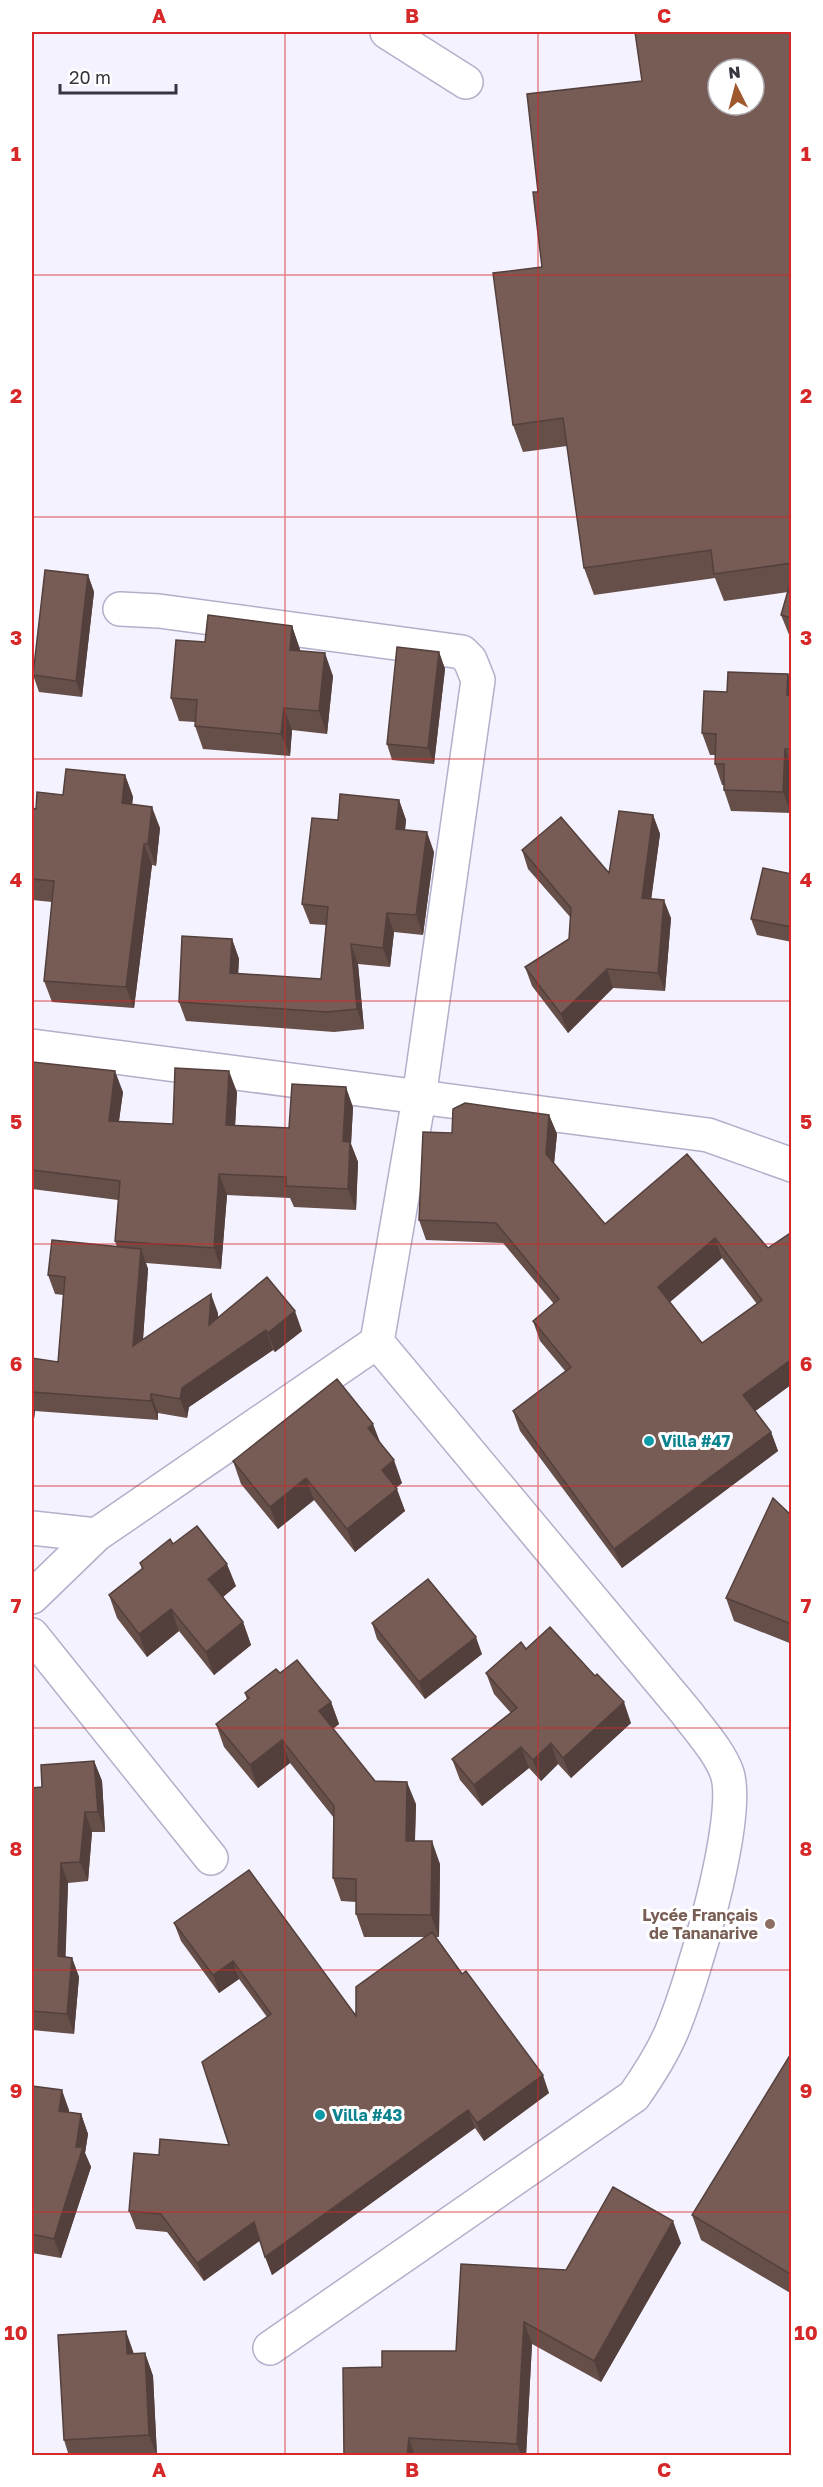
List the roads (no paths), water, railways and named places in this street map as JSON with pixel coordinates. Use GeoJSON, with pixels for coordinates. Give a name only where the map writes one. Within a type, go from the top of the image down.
{"type":"FeatureCollection","features":[{"type":"Feature","properties":{"kind":"street"},"geometry":{"type":"LineString","coordinates":[[387,32],[466,82]]}},
{"type":"Feature","properties":{"kind":"street"},"geometry":{"type":"LineString","coordinates":[[32,1597],[96,1535],[377,1342],[419,1098],[477,691],[477,680],[470,660],[462,652],[159,611],[120,609]]}},
{"type":"Feature","properties":{"kind":"street"},"geometry":{"type":"LineString","coordinates":[[32,1046],[708,1135],[792,1165]]}},
{"type":"Feature","properties":{"kind":"street"},"geometry":{"type":"LineString","coordinates":[[270,2348],[634,2096],[656,2064],[672,2032],[698,1956],[727,1838],[728,1774],[720,1758],[679,1703],[377,1342]]}},
{"type":"Feature","properties":{"kind":"street"},"geometry":{"type":"LineString","coordinates":[[32,1528],[96,1535]]}},
{"type":"Feature","properties":{"kind":"street"},"geometry":{"type":"LineString","coordinates":[[32,1635],[211,1858]]}},
{"type":"Feature","properties":{"kind":"place","name":"Villa #47"},"geometry":{"type":"Point","coordinates":[649,1441]}},
{"type":"Feature","properties":{"kind":"place","name":"Lycée Français de Tananarive"},"geometry":{"type":"Point","coordinates":[770,1924]}},
{"type":"Feature","properties":{"kind":"place","name":"Villa #43"},"geometry":{"type":"Point","coordinates":[320,2115]}}]}
